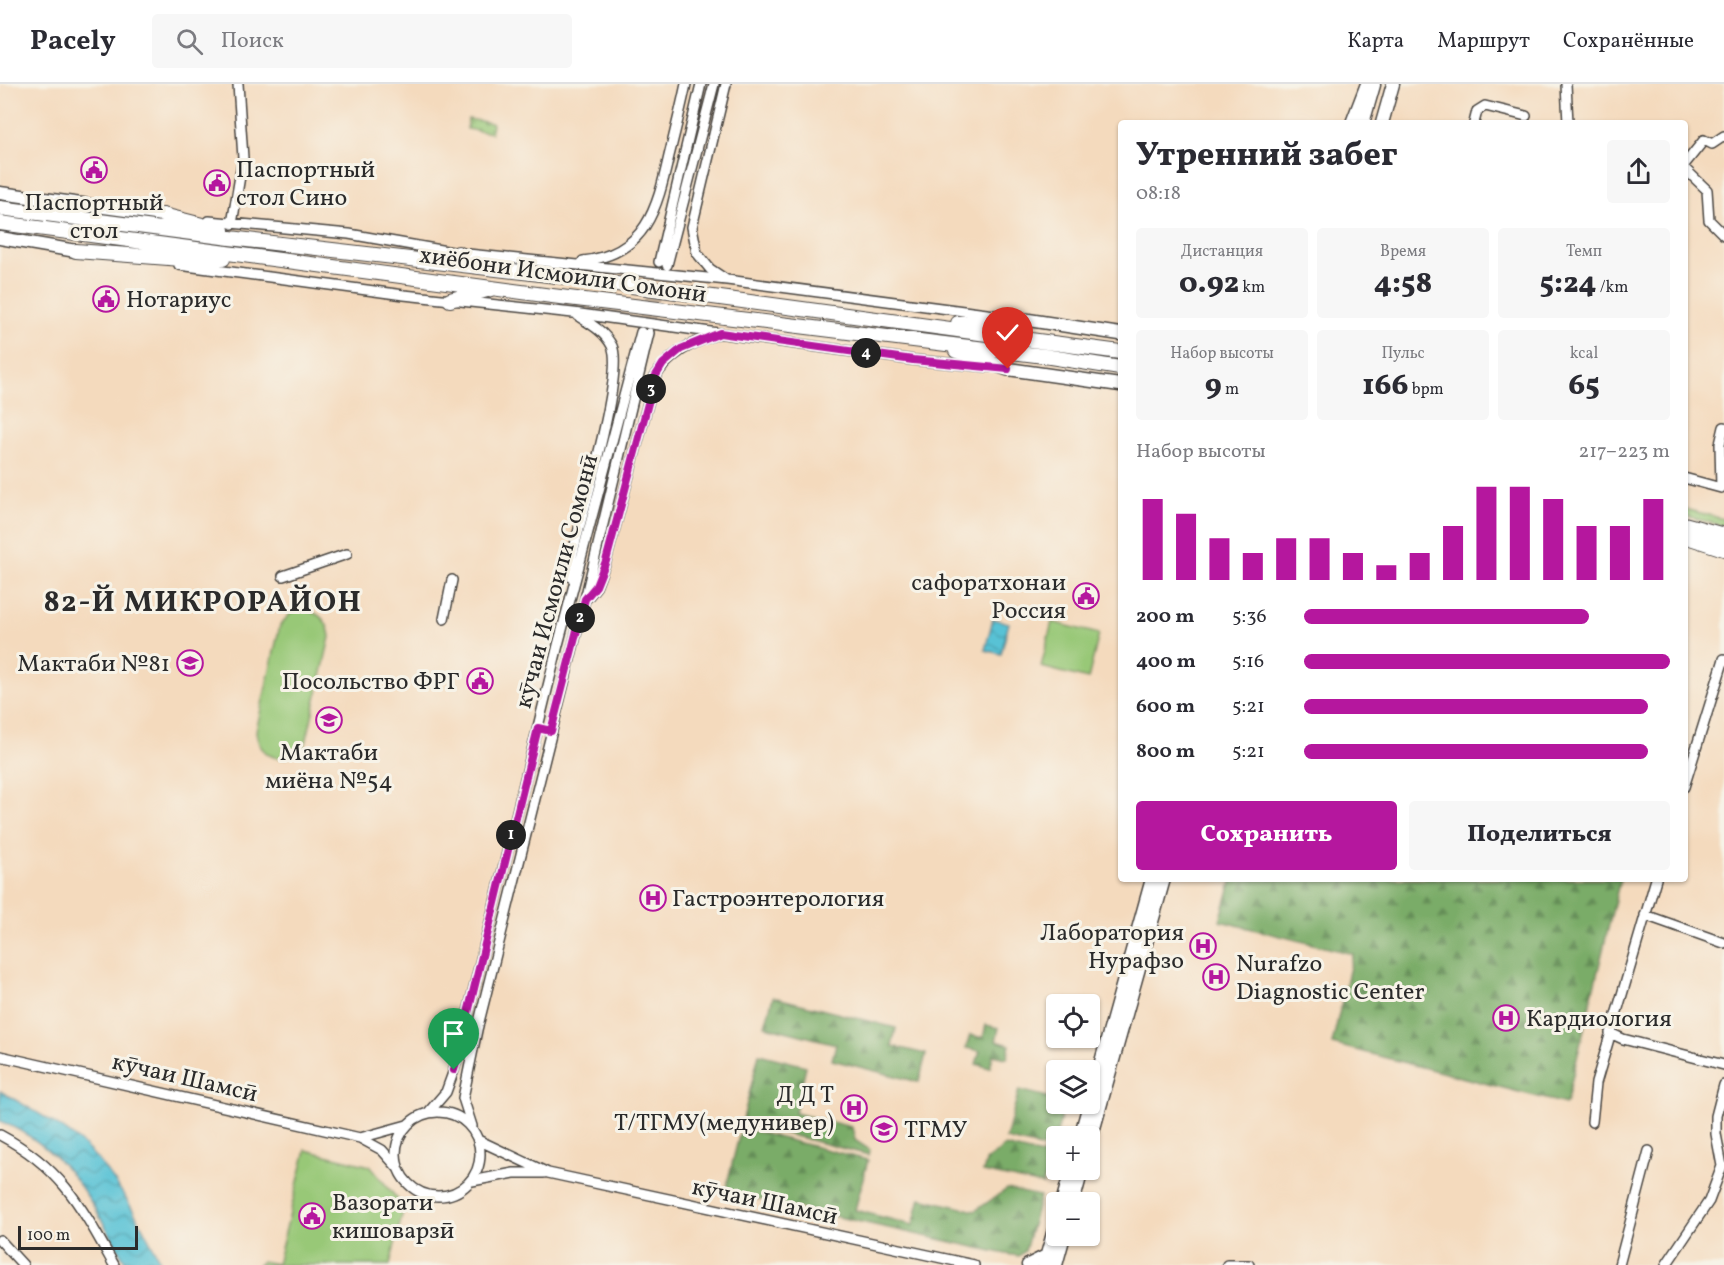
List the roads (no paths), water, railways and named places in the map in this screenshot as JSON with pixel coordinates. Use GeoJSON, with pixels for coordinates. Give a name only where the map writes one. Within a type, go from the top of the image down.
{"type":"FeatureCollection","features":[{"type":"Feature","properties":{"kind":"highway","name":"хиёбони Исмоили Сомонӣ"},"geometry":{"type":"LineString","coordinates":[[0,208],[924,324],[1118,352]]}},
{"type":"Feature","properties":{"kind":"highway"},"geometry":{"type":"LineString","coordinates":[[163,215],[265,241]]}},
{"type":"Feature","properties":{"kind":"highway","name":"хиёбони Исмоили Сомонӣ"},"geometry":{"type":"LineString","coordinates":[[0,223],[819,330],[1044,356],[1118,368]]}},
{"type":"Feature","properties":{"kind":"highway"},"geometry":{"type":"LineString","coordinates":[[76,251],[195,260],[263,257]]}},
{"type":"Feature","properties":{"kind":"highway"},"geometry":{"type":"LineString","coordinates":[[458,253],[498,270]]}},
{"type":"Feature","properties":{"kind":"highway"},"geometry":{"type":"LineString","coordinates":[[450,300],[497,288]]}},
{"type":"Feature","properties":{"kind":"highway"},"geometry":{"type":"LineString","coordinates":[[924,324],[1022,319]]}},
{"type":"Feature","properties":{"kind":"highway"},"geometry":{"type":"LineString","coordinates":[[928,342],[1008,369]]}},
{"type":"Feature","properties":{"kind":"highway"},"geometry":{"type":"LineString","coordinates":[[1688,525],[1724,535]]}},
{"type":"Feature","properties":{"kind":"highway"},"geometry":{"type":"LineString","coordinates":[[1688,537],[1724,549]]}},
{"type":"Feature","properties":{"kind":"main road"},"geometry":{"type":"LineString","coordinates":[[1353,120],[1367,84]]}},
{"type":"Feature","properties":{"kind":"main road"},"geometry":{"type":"LineString","coordinates":[[1364,120],[1374,84]]}},
{"type":"Feature","properties":{"kind":"main road"},"geometry":{"type":"LineString","coordinates":[[1383,120],[1395,84]]}},
{"type":"Feature","properties":{"kind":"main road"},"geometry":{"type":"LineString","coordinates":[[1389,120],[1395,84]]}},
{"type":"Feature","properties":{"kind":"main road"},"geometry":{"type":"LineString","coordinates":[[0,194],[163,215]]}},
{"type":"Feature","properties":{"kind":"main road"},"geometry":{"type":"LineString","coordinates":[[0,238],[76,251]]}},
{"type":"Feature","properties":{"kind":"main road"},"geometry":{"type":"LineString","coordinates":[[1022,319],[1118,334]]}},
{"type":"Feature","properties":{"kind":"main road"},"geometry":{"type":"LineString","coordinates":[[1008,369],[1118,385]]}},
{"type":"Feature","properties":{"kind":"main road"},"geometry":{"type":"LineString","coordinates":[[1083,1126],[1151,882]]}},
{"type":"Feature","properties":{"kind":"main road"},"geometry":{"type":"LineString","coordinates":[[1095,1126],[1163,882]]}},
{"type":"Feature","properties":{"kind":"main road"},"geometry":{"type":"LineString","coordinates":[[1049,1262],[1052,1246]]}},
{"type":"Feature","properties":{"kind":"main road"},"geometry":{"type":"LineString","coordinates":[[1049,1262],[1058,1246]]}},
{"type":"Feature","properties":{"kind":"main road"},"geometry":{"type":"LineString","coordinates":[[1028,1265],[1049,1262]]}},
{"type":"Feature","properties":{"kind":"street"},"geometry":{"type":"LineString","coordinates":[[232,224],[243,158],[238,84]]}},
{"type":"Feature","properties":{"kind":"street"},"geometry":{"type":"LineString","coordinates":[[569,263],[591,260],[625,248],[641,233],[652,216],[661,193],[686,84]]}},
{"type":"Feature","properties":{"kind":"street"},"geometry":{"type":"LineString","coordinates":[[701,84],[663,264],[714,84]]}},
{"type":"Feature","properties":{"kind":"street"},"geometry":{"type":"LineString","coordinates":[[726,84],[692,227],[697,253],[710,269],[727,280]]}},
{"type":"Feature","properties":{"kind":"street"},"geometry":{"type":"LineString","coordinates":[[1566,84],[1568,120]]}},
{"type":"Feature","properties":{"kind":"street"},"geometry":{"type":"LineString","coordinates":[[1475,120],[1477,111],[1485,106],[1526,116]]}},
{"type":"Feature","properties":{"kind":"street"},"geometry":{"type":"LineString","coordinates":[[1688,161],[1704,140],[1712,144],[1724,136]]}},
{"type":"Feature","properties":{"kind":"street"},"geometry":{"type":"LineString","coordinates":[[1688,170],[1707,190],[1709,220],[1724,235]]}},
{"type":"Feature","properties":{"kind":"street"},"geometry":{"type":"LineString","coordinates":[[163,215],[232,224],[349,234],[458,253],[727,280],[1022,319]]}},
{"type":"Feature","properties":{"kind":"street"},"geometry":{"type":"LineString","coordinates":[[76,251],[450,300],[573,313],[913,360],[1008,369]]}},
{"type":"Feature","properties":{"kind":"street"},"geometry":{"type":"LineString","coordinates":[[572,594],[572,557],[609,405],[614,354],[612,346],[596,327],[573,313]]}},
{"type":"Feature","properties":{"kind":"street","name":"кӯчаи Исмоили Сомонӣ"},"geometry":{"type":"LineString","coordinates":[[428,1113],[446,1092],[454,1070],[572,594],[645,332],[585,599],[477,1030],[463,1098],[472,1126]]}},
{"type":"Feature","properties":{"kind":"street"},"geometry":{"type":"LineString","coordinates":[[585,599],[596,586],[606,561],[655,377],[663,364],[681,349],[720,333]]}},
{"type":"Feature","properties":{"kind":"street"},"geometry":{"type":"LineString","coordinates":[[1688,479],[1721,488],[1720,444],[1724,427]]}},
{"type":"Feature","properties":{"kind":"street"},"geometry":{"type":"LineString","coordinates":[[600,487],[610,490]]}},
{"type":"Feature","properties":{"kind":"street"},"geometry":{"type":"LineString","coordinates":[[283,576],[347,554]]}},
{"type":"Feature","properties":{"kind":"street"},"geometry":{"type":"LineString","coordinates":[[444,619],[452,580]]}},
{"type":"Feature","properties":{"kind":"street"},"geometry":{"type":"LineString","coordinates":[[1688,774],[1724,659]]}},
{"type":"Feature","properties":{"kind":"street"},"geometry":{"type":"LineString","coordinates":[[538,728],[551,731]]}},
{"type":"Feature","properties":{"kind":"street"},"geometry":{"type":"LineString","coordinates":[[1592,1122],[1592,1100],[1655,882]]}},
{"type":"Feature","properties":{"kind":"street"},"geometry":{"type":"LineString","coordinates":[[1645,915],[1724,943]]}},
{"type":"Feature","properties":{"kind":"street"},"geometry":{"type":"LineString","coordinates":[[1610,1033],[1623,1039],[1724,1065]]}},
{"type":"Feature","properties":{"kind":"street","name":"кӯчаи Шамсӣ"},"geometry":{"type":"LineString","coordinates":[[0,1056],[360,1138],[382,1150],[409,1185],[427,1196],[449,1196],[462,1190],[472,1180],[514,1173],[548,1173],[974,1265]]}},
{"type":"Feature","properties":{"kind":"street"},"geometry":{"type":"LineString","coordinates":[[1666,1265],[1709,1201],[1722,1167],[1722,1144],[1716,1116],[1724,1085]]}},
{"type":"Feature","properties":{"kind":"street"},"geometry":{"type":"LineString","coordinates":[[428,1113],[442,1112],[456,1116],[472,1126],[478,1140],[481,1157],[472,1180]]}},
{"type":"Feature","properties":{"kind":"street","name":"кӯчаи Шамсӣ"},"geometry":{"type":"LineString","coordinates":[[360,1138],[407,1125],[428,1113]]}},
{"type":"Feature","properties":{"kind":"street"},"geometry":{"type":"LineString","coordinates":[[398,1168],[397,1145],[407,1125]]}},
{"type":"Feature","properties":{"kind":"street"},"geometry":{"type":"LineString","coordinates":[[0,1135],[29,1150],[61,1180],[84,1211],[114,1265]]}},
{"type":"Feature","properties":{"kind":"street","name":"кӯчаи Шамсӣ"},"geometry":{"type":"LineString","coordinates":[[478,1140],[548,1173]]}},
{"type":"Feature","properties":{"kind":"street"},"geometry":{"type":"LineString","coordinates":[[1619,1265],[1649,1151]]}},
{"type":"Feature","properties":{"kind":"street"},"geometry":{"type":"LineString","coordinates":[[0,1240],[24,1265]]}},
{"type":"Feature","properties":{"kind":"street"},"geometry":{"type":"LineString","coordinates":[[1227,1265],[1249,1265]]}},
{"type":"Feature","properties":{"kind":"water"},"geometry":{"type":"Polygon","coordinates":[[[993,619],[1009,623],[1001,654],[985,650],[993,619]]]}},
{"type":"Feature","properties":{"kind":"water"},"geometry":{"type":"Polygon","coordinates":[[[0,1091],[56,1124],[88,1149],[101,1163],[124,1196],[162,1265],[127,1265],[90,1200],[62,1163],[24,1133],[0,1121],[0,1091]]]}},
{"type":"Feature","properties":{"kind":"tunnel"},"geometry":{"type":"LineString","coordinates":[[642,330],[659,262]]}},
{"type":"Feature","properties":{"kind":"tunnel"},"geometry":{"type":"LineString","coordinates":[[649,331],[666,269]]}},
{"type":"Feature","properties":{"kind":"place","name":"Паспортный стол"},"geometry":{"type":"Point","coordinates":[94,170]}},
{"type":"Feature","properties":{"kind":"place","name":"Паспортный стол Сино"},"geometry":{"type":"Point","coordinates":[217,183]}},
{"type":"Feature","properties":{"kind":"place","name":"Нотариус"},"geometry":{"type":"Point","coordinates":[106,299]}},
{"type":"Feature","properties":{"kind":"place","name":"сафоратхонаи Россия"},"geometry":{"type":"Point","coordinates":[1086,596]}},
{"type":"Feature","properties":{"kind":"place","name":"Мактаби №81"},"geometry":{"type":"Point","coordinates":[190,663]}},
{"type":"Feature","properties":{"kind":"place","name":"Посольство ФРГ"},"geometry":{"type":"Point","coordinates":[480,681]}},
{"type":"Feature","properties":{"kind":"place","name":"Мактаби миёна №54"},"geometry":{"type":"Point","coordinates":[329,720]}},
{"type":"Feature","properties":{"kind":"place","name":"Гастроэнтерология"},"geometry":{"type":"Point","coordinates":[653,898]}},
{"type":"Feature","properties":{"kind":"place","name":"Лаборатория Нурафзо"},"geometry":{"type":"Point","coordinates":[1203,946]}},
{"type":"Feature","properties":{"kind":"place","name":"Nurafzo Diagnostic Center"},"geometry":{"type":"Point","coordinates":[1216,977]}},
{"type":"Feature","properties":{"kind":"place","name":"Кардиология"},"geometry":{"type":"Point","coordinates":[1506,1018]}},
{"type":"Feature","properties":{"kind":"place","name":"Д Д Т Т/ТГМУ(медунивер)"},"geometry":{"type":"Point","coordinates":[854,1108]}},
{"type":"Feature","properties":{"kind":"place","name":"ТГМУ"},"geometry":{"type":"Point","coordinates":[884,1129]}},
{"type":"Feature","properties":{"kind":"place","name":"Вазорати кишоварзӣ"},"geometry":{"type":"Point","coordinates":[312,1216]}},
{"type":"Feature","properties":{"kind":"district","name":"82-Й МИКРОРАЙОН"},"geometry":{"type":"Point","coordinates":[203,601]}}]}
